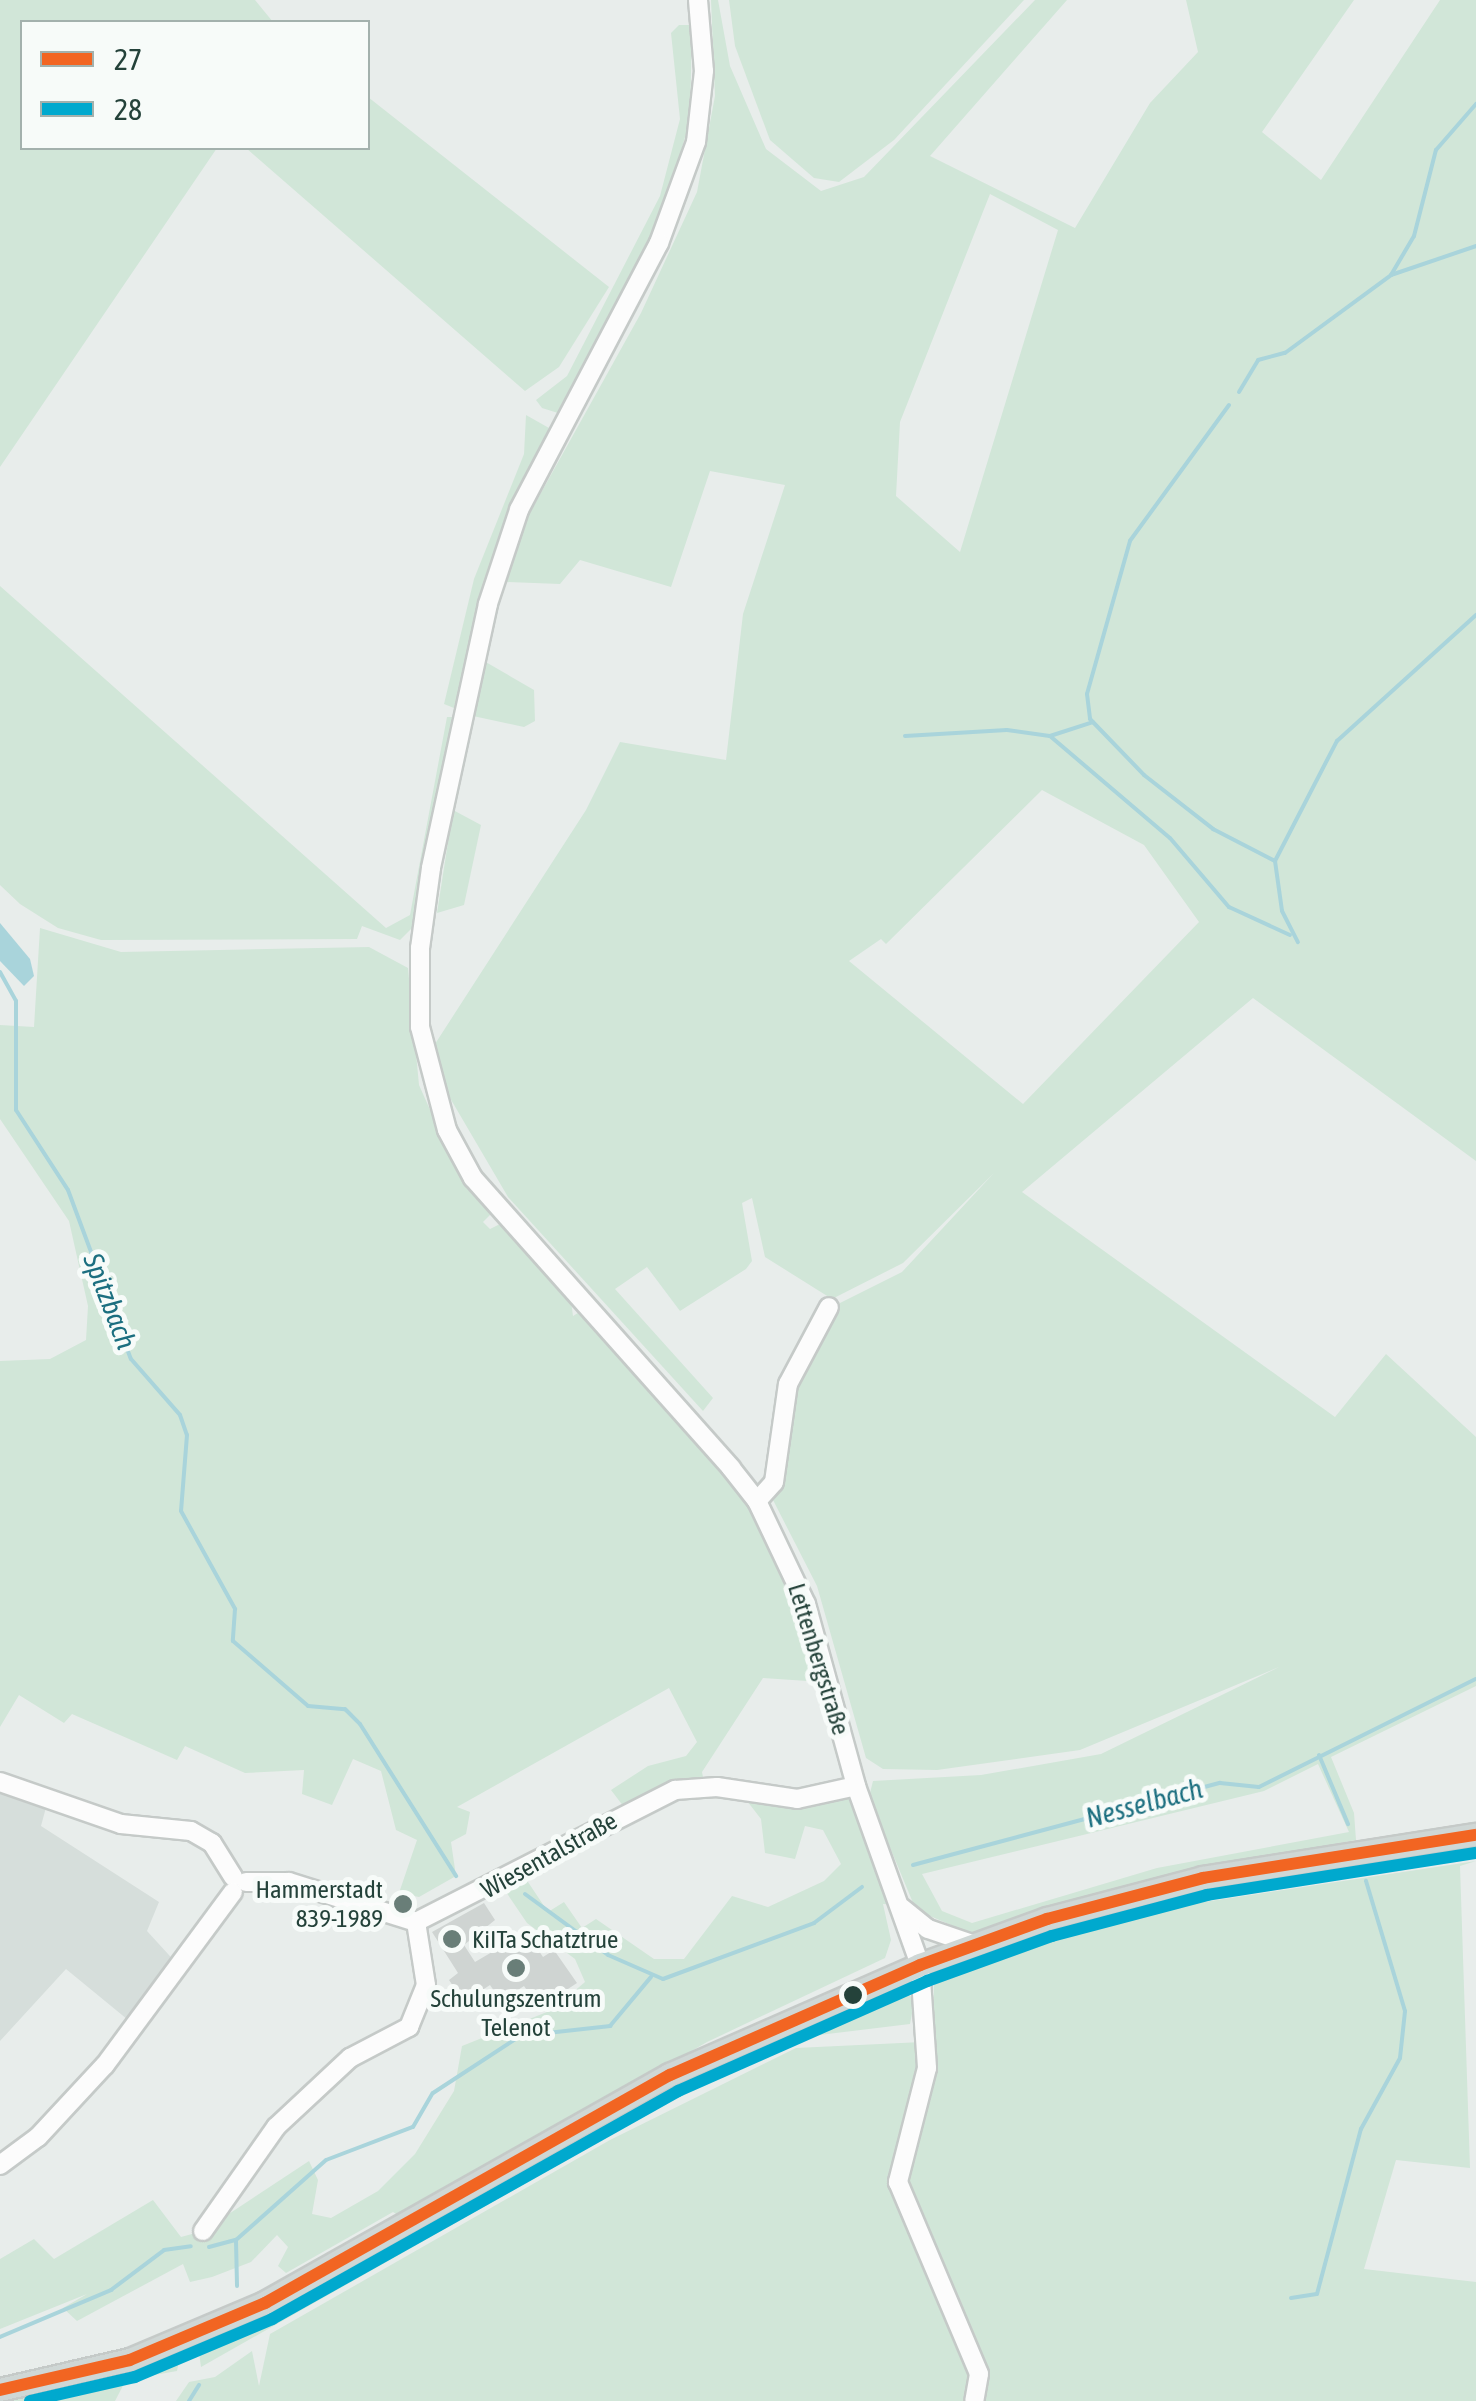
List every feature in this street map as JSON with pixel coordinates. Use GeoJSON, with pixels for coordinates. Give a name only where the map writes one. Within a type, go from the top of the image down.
{"type":"FeatureCollection","features":[{"type":"Feature","properties":{"kind":"main road"},"geometry":{"type":"LineString","coordinates":[[0,2390],[130,2360],[249,2310],[670,2076],[920,1965],[1203,1878],[1476,1835]]}},
{"type":"Feature","properties":{"kind":"street","name":"Lettenbergstraße"},"geometry":{"type":"LineString","coordinates":[[698,0],[704,71],[696,142],[660,243],[520,510],[488,604],[442,808],[418,992],[427,1073],[473,1178],[757,1501],[806,1604],[856,1786],[920,1965],[926,2068],[898,2182],[974,2362],[974,2401]]}},
{"type":"Feature","properties":{"kind":"street"},"geometry":{"type":"LineString","coordinates":[[757,1501],[774,1482],[788,1384],[829,1307]]}},
{"type":"Feature","properties":{"kind":"street"},"geometry":{"type":"LineString","coordinates":[[0,1782],[121,1824],[191,1831],[212,1843],[237,1884]]}},
{"type":"Feature","properties":{"kind":"street","name":"Wiesentalstraße"},"geometry":{"type":"LineString","coordinates":[[416,1922],[675,1790],[717,1787],[797,1799],[856,1786]]}},
{"type":"Feature","properties":{"kind":"street"},"geometry":{"type":"LineString","coordinates":[[202,2231],[276,2128],[350,2058],[409,2027],[426,1985],[416,1922],[290,1882],[237,1884]]}},
{"type":"Feature","properties":{"kind":"street"},"geometry":{"type":"LineString","coordinates":[[0,2165],[38,2137],[104,2064],[237,1884]]}},
{"type":"Feature","properties":{"kind":"street"},"geometry":{"type":"LineString","coordinates":[[898,1905],[928,1929],[976,1945]]}},
{"type":"Feature","properties":{"kind":"shaded area"},"geometry":{"type":"Polygon","coordinates":[[[0,1784],[48,1800],[41,1826],[159,1902],[147,1931],[179,1966],[133,2024],[66,1969],[0,2041],[0,1784]]]}},
{"type":"Feature","properties":{"kind":"green space"},"geometry":{"type":"Polygon","coordinates":[[[0,0],[255,0],[271,20],[20,20],[20,150],[216,150],[0,467],[0,0]]]}},
{"type":"Feature","properties":{"kind":"green space"},"geometry":{"type":"Polygon","coordinates":[[[711,0],[718,0],[730,66],[766,149],[821,191],[864,177],[1035,0],[1067,0],[930,156],[1075,228],[1150,103],[1198,52],[1186,0],[1354,0],[1262,132],[1321,180],[1440,0],[1476,0],[1476,1161],[1253,998],[1022,1192],[1335,1417],[1386,1354],[1476,1437],[1476,1686],[1331,1757],[1354,1813],[1356,1840],[1163,1877],[972,1934],[916,1910],[869,1797],[873,1781],[981,1775],[1101,1754],[1279,1667],[1080,1750],[937,1770],[883,1769],[866,1758],[817,1586],[773,1500],[788,1396],[836,1305],[902,1272],[994,1173],[903,1263],[832,1299],[765,1257],[752,1198],[742,1203],[752,1261],[746,1269],[680,1311],[647,1267],[615,1289],[713,1398],[703,1411],[508,1197],[450,1098],[435,1044],[586,810],[620,742],[726,760],[743,614],[785,485],[710,471],[671,587],[580,560],[560,584],[506,582],[522,527],[641,313],[697,192],[715,96],[711,0]],[[990,194],[900,422],[896,496],[960,552],[1058,230],[990,194]],[[1042,790],[886,944],[881,939],[849,961],[1023,1104],[1199,922],[1144,845],[1042,790]],[[1318,1764],[1264,1791],[922,1874],[942,1911],[972,1923],[1157,1868],[1349,1832],[1318,1764]]]}},
{"type":"Feature","properties":{"kind":"green space"},"geometry":{"type":"Polygon","coordinates":[[[729,0],[1024,0],[894,140],[839,182],[814,178],[770,140],[735,46],[729,0]]]}},
{"type":"Feature","properties":{"kind":"green space"},"geometry":{"type":"Polygon","coordinates":[[[679,25],[692,25],[690,120],[663,213],[558,413],[542,408],[536,400],[567,376],[660,196],[680,119],[671,33],[679,25]]]}},
{"type":"Feature","properties":{"kind":"green space"},"geometry":{"type":"Polygon","coordinates":[[[370,99],[609,287],[559,367],[525,391],[248,150],[370,150],[370,99]]]}},
{"type":"Feature","properties":{"kind":"green space"},"geometry":{"type":"Polygon","coordinates":[[[526,415],[549,428],[484,583],[454,708],[444,704],[474,579],[524,454],[526,415]]]}},
{"type":"Feature","properties":{"kind":"green space"},"geometry":{"type":"Polygon","coordinates":[[[0,586],[386,928],[410,915],[447,717],[452,717],[413,927],[400,940],[362,926],[357,939],[101,940],[58,928],[20,904],[0,885],[0,586]]]}},
{"type":"Feature","properties":{"kind":"green space"},"geometry":{"type":"Polygon","coordinates":[[[484,661],[534,690],[535,721],[524,727],[473,716],[484,661]]]}},
{"type":"Feature","properties":{"kind":"green space"},"geometry":{"type":"Polygon","coordinates":[[[453,810],[481,825],[464,905],[437,913],[453,810]]]}},
{"type":"Feature","properties":{"kind":"green space"},"geometry":{"type":"Polygon","coordinates":[[[40,928],[121,952],[369,947],[408,968],[419,1085],[456,1168],[491,1214],[483,1222],[490,1229],[500,1224],[571,1301],[573,1316],[581,1311],[746,1500],[797,1593],[822,1682],[763,1678],[702,1772],[705,1787],[627,1811],[611,1790],[648,1766],[686,1756],[697,1742],[669,1688],[457,1807],[470,1812],[466,1834],[451,1842],[456,1876],[419,1897],[399,1893],[417,1840],[396,1830],[381,1771],[353,1759],[332,1805],[302,1794],[304,1770],[245,1773],[185,1746],[177,1760],[72,1714],[64,1723],[19,1695],[0,1727],[0,1361],[50,1359],[86,1340],[88,1306],[69,1221],[0,1119],[0,1025],[34,1027],[40,928]]]}},
{"type":"Feature","properties":{"kind":"green space"},"geometry":{"type":"Polygon","coordinates":[[[856,1786],[898,1905],[883,1904],[891,1940],[885,1958],[707,2042],[403,2218],[393,2212],[286,2273],[278,2266],[288,2247],[277,2235],[251,2262],[212,2277],[190,2282],[183,2264],[77,2321],[63,2308],[87,2294],[0,2329],[0,2259],[34,2239],[54,2259],[153,2200],[181,2237],[203,2231],[309,2161],[318,2180],[312,2214],[331,2218],[378,2191],[415,2154],[454,2091],[462,2046],[552,2010],[585,1982],[575,1959],[527,1923],[504,1889],[524,1876],[548,1912],[564,1902],[582,1928],[596,1919],[654,1959],[684,1959],[732,1896],[768,1907],[824,1881],[841,1864],[823,1830],[805,1826],[795,1859],[765,1853],[761,1819],[744,1797],[856,1786]]]}},
{"type":"Feature","properties":{"kind":"green space"},"geometry":{"type":"Polygon","coordinates":[[[1476,1861],[1460,1866],[1470,2168],[1396,2160],[1364,2269],[1476,2282],[1476,2401],[979,2401],[985,2367],[894,2181],[897,2205],[973,2375],[968,2401],[176,2401],[189,2382],[215,2377],[252,2351],[259,2386],[270,2334],[610,2140],[796,2048],[922,2042],[908,2113],[931,2070],[934,1985],[954,1971],[1131,1913],[1476,1861]]]}},
{"type":"Feature","properties":{"kind":"green space"},"geometry":{"type":"Polygon","coordinates":[[[891,1988],[915,1998],[910,2024],[811,2036],[704,2082],[201,2367],[198,2345],[630,2108],[891,1988]]]}},
{"type":"Feature","properties":{"kind":"green space"},"geometry":{"type":"Polygon","coordinates":[[[181,2350],[177,2371],[126,2380],[115,2401],[0,2401],[181,2350]]]}},
{"type":"Feature","properties":{"kind":"water"},"geometry":{"type":"Polygon","coordinates":[[[0,923],[30,959],[34,976],[24,986],[0,961],[0,923]]]}},
{"type":"Feature","properties":{"kind":"building","name":"Schulungszentrum Telenot"},"geometry":{"type":"Polygon","coordinates":[[[484,1903],[495,1920],[464,1945],[475,1962],[526,1932],[543,1957],[554,1950],[577,1983],[539,2008],[524,1986],[501,2001],[490,1985],[464,2002],[449,1980],[458,1973],[432,1932],[484,1903]]]}},
{"type":"Feature","properties":{"kind":"waterway"},"geometry":{"type":"LineString","coordinates":[[1391,275],[1414,236],[1436,150],[1476,104]]}},
{"type":"Feature","properties":{"kind":"waterway"},"geometry":{"type":"LineString","coordinates":[[1239,392],[1258,360],[1285,353],[1391,275],[1476,246]]}},
{"type":"Feature","properties":{"kind":"waterway"},"geometry":{"type":"LineString","coordinates":[[1229,405],[1130,541],[1087,694],[1090,719],[1144,775],[1213,829],[1275,861],[1282,911],[1298,942]]}},
{"type":"Feature","properties":{"kind":"waterway"},"geometry":{"type":"LineString","coordinates":[[1276,859],[1337,741],[1476,615]]}},
{"type":"Feature","properties":{"kind":"waterway"},"geometry":{"type":"LineString","coordinates":[[905,736],[1007,730],[1050,736],[1093,722]]}},
{"type":"Feature","properties":{"kind":"waterway"},"geometry":{"type":"LineString","coordinates":[[1050,736],[1170,838],[1229,907],[1290,935]]}},
{"type":"Feature","properties":{"kind":"waterway","name":"Spitzbach"},"geometry":{"type":"LineString","coordinates":[[0,972],[16,1001],[16,1110],[68,1190],[131,1359],[180,1415],[187,1435],[181,1511],[235,1609],[233,1641],[308,1706],[345,1709],[360,1724],[456,1876]]}},
{"type":"Feature","properties":{"kind":"waterway","name":"Nesselbach"},"geometry":{"type":"LineString","coordinates":[[913,1865],[1220,1783],[1259,1787],[1476,1679]]}},
{"type":"Feature","properties":{"kind":"waterway"},"geometry":{"type":"LineString","coordinates":[[1319,1755],[1348,1824]]}},
{"type":"Feature","properties":{"kind":"waterway"},"geometry":{"type":"LineString","coordinates":[[1291,2298],[1317,2294],[1361,2129],[1400,2058],[1405,2011],[1366,1881]]}},
{"type":"Feature","properties":{"kind":"waterway","name":"Nesselbach"},"geometry":{"type":"LineString","coordinates":[[525,1894],[608,1955],[663,1979],[814,1923],[862,1887]]}},
{"type":"Feature","properties":{"kind":"waterway"},"geometry":{"type":"LineString","coordinates":[[209,2247],[236,2240],[326,2160],[413,2127],[433,2093],[520,2036],[610,2026],[651,1977]]}},
{"type":"Feature","properties":{"kind":"waterway"},"geometry":{"type":"LineString","coordinates":[[236,2241],[237,2286]]}},
{"type":"Feature","properties":{"kind":"waterway"},"geometry":{"type":"LineString","coordinates":[[0,2337],[111,2290],[164,2250],[191,2246]]}},
{"type":"Feature","properties":{"kind":"waterway"},"geometry":{"type":"LineString","coordinates":[[189,2401],[199,2385]]}},
{"type":"Feature","properties":{"kind":"transit line","name":"27"},"geometry":{"type":"LineString","coordinates":[[0,2390],[130,2360],[265,2303],[670,2075],[920,1965],[1047,1919],[1203,1878],[1476,1835]]}},
{"type":"Feature","properties":{"kind":"transit line","name":"28"},"geometry":{"type":"LineString","coordinates":[[30,2401],[135,2377],[272,2319],[678,2091],[927,1981],[1052,1936],[1207,1895],[1476,1853]]}},
{"type":"Feature","properties":{"kind":"place","name":"Hammerstadt 839-1989"},"geometry":{"type":"Point","coordinates":[403,1904]}},
{"type":"Feature","properties":{"kind":"place","name":"KiITa Schatztrue"},"geometry":{"type":"Point","coordinates":[452,1939]}},
{"type":"Feature","properties":{"kind":"place","name":"Schulungszentrum Telenot"},"geometry":{"type":"Point","coordinates":[516,1968]}}]}
